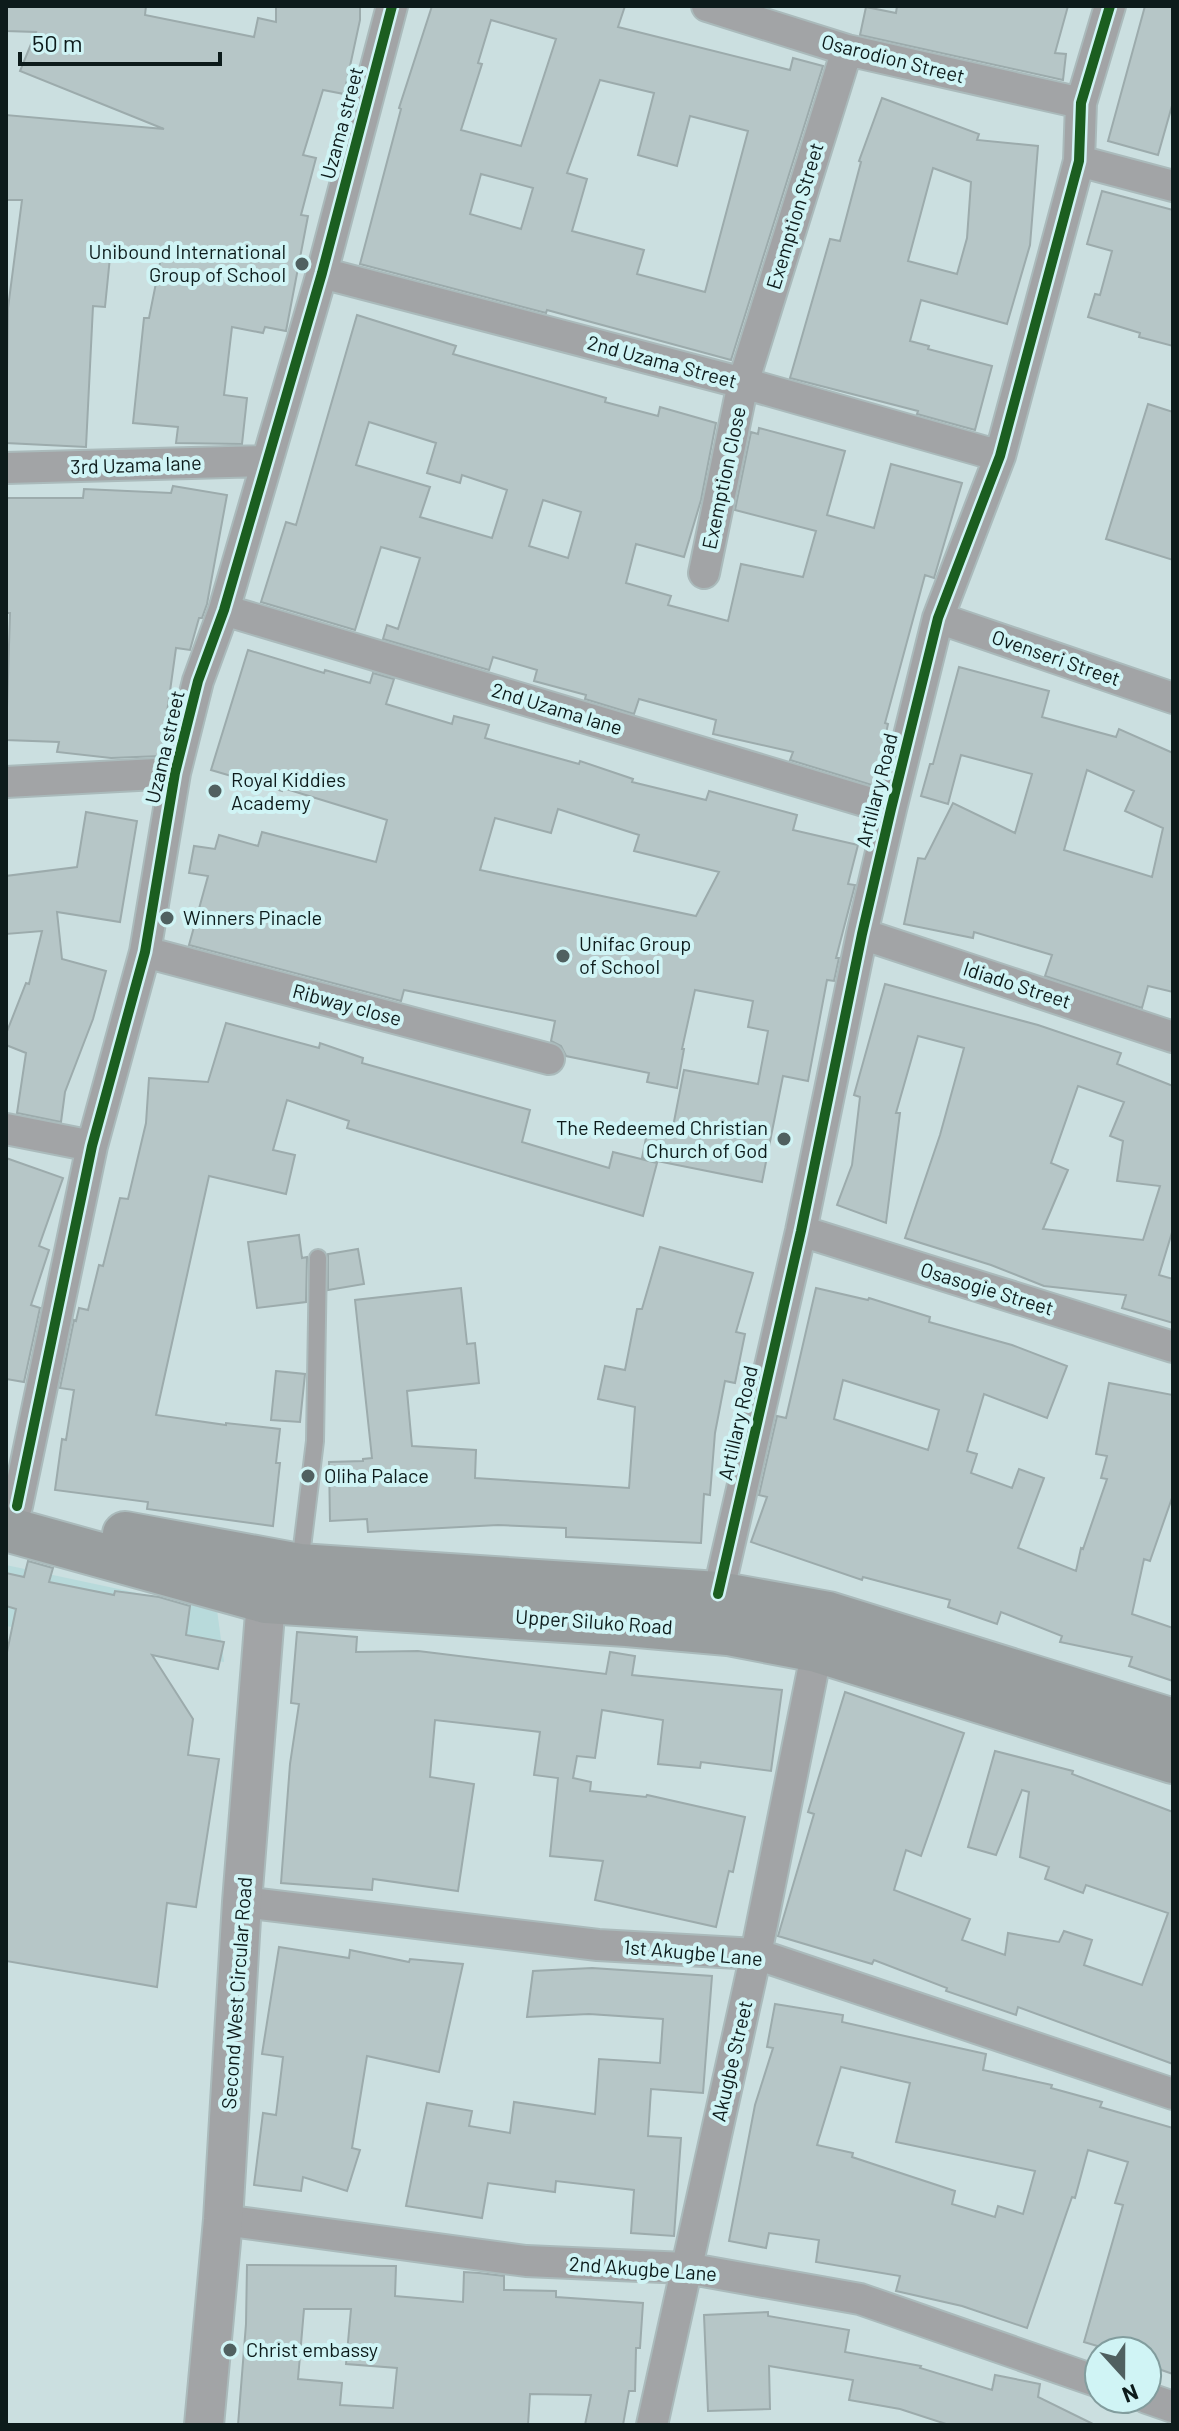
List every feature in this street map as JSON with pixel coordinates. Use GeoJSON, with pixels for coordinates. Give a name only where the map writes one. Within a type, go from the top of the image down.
{"type":"FeatureCollection","features":[{"type":"Feature","properties":{"kind":"main road","name":"Upper Siluko Road"},"geometry":{"type":"LineString","coordinates":[[10,1512],[131,1535],[277,1576],[627,1624],[728,1633],[817,1650],[1173,1761]]}},
{"type":"Feature","properties":{"kind":"main road","name":"Upper Siluko Road"},"geometry":{"type":"LineString","coordinates":[[277,1576],[718,1594],[828,1614],[1173,1721]]}},
{"type":"Feature","properties":{"kind":"street","name":"Uzama street"},"geometry":{"type":"LineString","coordinates":[[10,1512],[92,1146],[145,952],[175,773],[198,681],[224,610],[322,273],[392,6]]}},
{"type":"Feature","properties":{"kind":"street","name":"Osarodion Street"},"geometry":{"type":"LineString","coordinates":[[707,6],[847,50],[1081,103]]}},
{"type":"Feature","properties":{"kind":"street","name":"Artillary Road"},"geometry":{"type":"LineString","coordinates":[[718,1594],[801,1231],[862,934],[938,618],[1000,456],[1079,161],[1081,103],[1110,6]]}},
{"type":"Feature","properties":{"kind":"street","name":"Exemption Street"},"geometry":{"type":"LineString","coordinates":[[743,383],[847,50]]}},
{"type":"Feature","properties":{"kind":"street"},"geometry":{"type":"LineString","coordinates":[[1079,161],[1173,186]]}},
{"type":"Feature","properties":{"kind":"street","name":"2nd Uzama Street"},"geometry":{"type":"LineString","coordinates":[[322,273],[743,383],[1000,456]]}},
{"type":"Feature","properties":{"kind":"street","name":"Exemption Close"},"geometry":{"type":"LineString","coordinates":[[704,573],[743,383]]}},
{"type":"Feature","properties":{"kind":"street","name":"3rd Uzama lane"},"geometry":{"type":"LineString","coordinates":[[6,468],[266,461]]}},
{"type":"Feature","properties":{"kind":"street","name":"2nd Uzama lane"},"geometry":{"type":"LineString","coordinates":[[224,610],[891,809]]}},
{"type":"Feature","properties":{"kind":"street","name":"Ovenseri Street"},"geometry":{"type":"LineString","coordinates":[[938,618],[1173,698]]}},
{"type":"Feature","properties":{"kind":"street"},"geometry":{"type":"LineString","coordinates":[[6,782],[175,773]]}},
{"type":"Feature","properties":{"kind":"street","name":"Idiado Street"},"geometry":{"type":"LineString","coordinates":[[862,934],[1173,1037]]}},
{"type":"Feature","properties":{"kind":"street","name":"Ribway close"},"geometry":{"type":"LineString","coordinates":[[145,952],[549,1059]]}},
{"type":"Feature","properties":{"kind":"street"},"geometry":{"type":"LineString","coordinates":[[6,1129],[92,1146]]}},
{"type":"Feature","properties":{"kind":"street","name":"Osasogie Street"},"geometry":{"type":"LineString","coordinates":[[801,1231],[1173,1347]]}},
{"type":"Feature","properties":{"kind":"street","name":"Second West Circular Road"},"geometry":{"type":"LineString","coordinates":[[204,2425],[223,2220],[242,1902],[277,1576]]}},
{"type":"Feature","properties":{"kind":"street","name":"Akugbe Street"},"geometry":{"type":"LineString","coordinates":[[652,2425],[756,1954],[817,1650]]}},
{"type":"Feature","properties":{"kind":"street","name":"1st Akugbe Lane"},"geometry":{"type":"LineString","coordinates":[[242,1902],[598,1945],[756,1954],[1173,2094]]}},
{"type":"Feature","properties":{"kind":"street","name":"2nd Akugbe Lane"},"geometry":{"type":"LineString","coordinates":[[223,2220],[526,2261],[686,2268],[860,2299],[1083,2376]]}},
{"type":"Feature","properties":{"kind":"lane"},"geometry":{"type":"LineString","coordinates":[[277,1576],[315,1441],[318,1258]]}},
{"type":"Feature","properties":{"kind":"shaded area"},"geometry":{"type":"Polygon","coordinates":[[[6,1565],[217,1610],[224,1662],[6,1626],[6,1565]]]}},
{"type":"Feature","properties":{"kind":"building"},"geometry":{"type":"Polygon","coordinates":[[[6,6],[146,6],[145,15],[254,37],[258,18],[276,22],[276,6],[360,6],[360,20],[344,94],[323,90],[303,155],[316,158],[301,215],[308,216],[286,331],[265,327],[263,333],[232,327],[224,395],[247,398],[242,444],[176,443],[178,427],[133,423],[144,318],[149,318],[161,258],[111,247],[105,307],[93,306],[86,447],[6,443],[8,308],[22,200],[6,200],[6,115],[164,129],[20,71],[36,32],[6,31],[6,6]]]}},
{"type":"Feature","properties":{"kind":"building"},"geometry":{"type":"Polygon","coordinates":[[[432,6],[625,6],[618,27],[790,70],[793,58],[823,66],[731,360],[360,264],[399,108],[432,6]],[[491,20],[478,63],[482,64],[461,130],[521,146],[556,39],[491,20]],[[600,80],[567,173],[587,179],[572,231],[644,250],[637,274],[705,292],[748,131],[690,116],[677,166],[638,155],[654,93],[600,80]],[[481,174],[470,214],[521,229],[533,188],[481,174]]]}},
{"type":"Feature","properties":{"kind":"building"},"geometry":{"type":"Polygon","coordinates":[[[897,6],[1068,6],[1055,53],[1066,54],[1063,80],[860,35],[866,7],[896,13],[897,6]]]}},
{"type":"Feature","properties":{"kind":"building"},"geometry":{"type":"Polygon","coordinates":[[[1145,6],[1173,6],[1173,102],[1158,155],[1108,141],[1145,6]]]}},
{"type":"Feature","properties":{"kind":"building"},"geometry":{"type":"Polygon","coordinates":[[[882,98],[979,134],[977,140],[1038,146],[1030,245],[1007,324],[921,300],[910,341],[929,346],[928,349],[992,366],[975,430],[917,414],[918,411],[790,378],[830,239],[840,241],[859,161],[882,98]],[[933,168],[908,261],[957,274],[967,238],[971,182],[933,168]]]}},
{"type":"Feature","properties":{"kind":"building"},"geometry":{"type":"Polygon","coordinates":[[[1102,191],[1173,210],[1173,346],[1139,337],[1140,333],[1088,317],[1095,294],[1100,295],[1112,251],[1087,244],[1102,191]]]}},
{"type":"Feature","properties":{"kind":"building"},"geometry":{"type":"Polygon","coordinates":[[[357,315],[456,346],[453,354],[606,398],[605,402],[658,416],[660,407],[716,423],[701,500],[684,557],[636,544],[626,583],[671,596],[668,605],[728,621],[741,564],[803,577],[816,531],[735,510],[751,432],[758,434],[759,428],[845,451],[827,515],[874,528],[891,464],[962,483],[934,578],[925,575],[885,723],[888,724],[875,786],[790,760],[793,752],[713,734],[716,720],[639,699],[634,714],[585,699],[586,695],[534,681],[537,670],[493,657],[489,670],[383,639],[387,625],[398,629],[420,558],[381,547],[355,630],[261,602],[286,522],[296,525],[357,315]],[[369,422],[356,465],[430,487],[420,517],[492,538],[507,490],[462,475],[460,483],[427,473],[436,443],[369,422]],[[543,500],[529,546],[568,558],[581,512],[543,500]]]}},
{"type":"Feature","properties":{"kind":"building"},"geometry":{"type":"Polygon","coordinates":[[[1148,404],[1173,412],[1173,560],[1106,539],[1148,404]]]}},
{"type":"Feature","properties":{"kind":"building"},"geometry":{"type":"Polygon","coordinates":[[[173,486],[227,495],[207,604],[202,618],[199,618],[190,650],[176,648],[161,756],[111,758],[57,752],[59,742],[6,740],[10,613],[6,613],[6,498],[83,498],[84,489],[171,493],[173,486]]]}},
{"type":"Feature","properties":{"kind":"building"},"geometry":{"type":"Polygon","coordinates":[[[248,650],[370,683],[373,673],[394,679],[386,704],[452,724],[454,716],[489,725],[485,738],[579,764],[580,761],[633,779],[632,782],[706,800],[709,791],[797,815],[793,830],[858,845],[848,884],[855,885],[836,958],[839,958],[834,981],[827,980],[808,1081],[783,1076],[762,1182],[642,1158],[648,1128],[672,1132],[684,1070],[758,1084],[768,1031],[748,1027],[753,1001],[695,990],[677,1088],[647,1082],[649,1073],[566,1056],[561,1046],[551,1041],[555,1021],[404,990],[401,1001],[189,945],[208,876],[189,873],[194,846],[215,849],[219,835],[258,846],[262,832],[376,862],[387,820],[211,770],[248,650]],[[558,809],[551,833],[495,818],[480,870],[696,916],[719,872],[634,851],[639,835],[558,809]]]}},
{"type":"Feature","properties":{"kind":"building"},"geometry":{"type":"Polygon","coordinates":[[[959,667],[1049,691],[1042,717],[1116,737],[1119,729],[1173,753],[1173,992],[1148,986],[1142,1008],[1045,976],[1052,955],[974,932],[973,938],[904,924],[918,858],[925,859],[953,803],[1015,833],[1032,774],[961,755],[948,804],[921,796],[930,764],[933,764],[959,667]],[[1087,770],[1064,850],[1152,877],[1163,828],[1125,811],[1134,791],[1087,770]]]}},
{"type":"Feature","properties":{"kind":"building"},"geometry":{"type":"Polygon","coordinates":[[[86,812],[137,821],[120,922],[57,912],[62,959],[106,971],[93,1019],[65,1092],[61,1122],[17,1113],[26,1053],[6,1045],[6,1034],[26,983],[29,984],[42,931],[6,934],[6,876],[77,867],[86,812]]]}},
{"type":"Feature","properties":{"kind":"building"},"geometry":{"type":"Polygon","coordinates":[[[885,984],[1038,1025],[1121,1053],[1117,1064],[1173,1086],[1173,1229],[1159,1275],[1173,1279],[1173,1323],[1122,1308],[1126,1295],[1044,1286],[991,1265],[905,1238],[940,1135],[964,1048],[918,1036],[896,1113],[900,1113],[886,1223],[837,1205],[852,1165],[860,1097],[854,1095],[885,984]],[[1078,1086],[1051,1163],[1068,1170],[1043,1229],[1143,1240],[1160,1186],[1117,1181],[1123,1141],[1110,1136],[1124,1102],[1078,1086]]]}},
{"type":"Feature","properties":{"kind":"building"},"geometry":{"type":"Polygon","coordinates":[[[226,1023],[319,1048],[320,1043],[363,1058],[362,1063],[530,1110],[522,1142],[609,1168],[613,1152],[657,1163],[643,1216],[347,1128],[349,1121],[287,1100],[273,1150],[295,1155],[286,1194],[209,1176],[156,1415],[280,1429],[276,1463],[280,1463],[273,1526],[147,1509],[148,1502],[55,1490],[62,1439],[66,1440],[74,1390],[60,1388],[74,1320],[79,1308],[88,1310],[120,1198],[128,1199],[146,1123],[149,1078],[208,1082],[226,1023]]]}},
{"type":"Feature","properties":{"kind":"building"},"geometry":{"type":"Polygon","coordinates":[[[6,1158],[63,1178],[39,1246],[49,1250],[31,1305],[40,1308],[24,1382],[6,1379],[6,1158]]]}},
{"type":"Feature","properties":{"kind":"building"},"geometry":{"type":"Polygon","coordinates":[[[299,1235],[302,1258],[307,1257],[306,1302],[257,1308],[248,1242],[299,1235]]]}},
{"type":"Feature","properties":{"kind":"building"},"geometry":{"type":"Polygon","coordinates":[[[660,1247],[753,1273],[736,1332],[745,1334],[735,1383],[725,1381],[715,1433],[710,1495],[704,1494],[701,1543],[566,1537],[566,1528],[498,1525],[368,1532],[367,1519],[330,1521],[329,1462],[372,1458],[355,1300],[461,1288],[467,1344],[475,1343],[479,1383],[407,1391],[412,1446],[476,1450],[475,1478],[629,1488],[635,1407],[598,1399],[605,1366],[625,1370],[637,1309],[642,1309],[660,1247]]]}},
{"type":"Feature","properties":{"kind":"building"},"geometry":{"type":"Polygon","coordinates":[[[358,1249],[364,1284],[328,1290],[328,1254],[358,1249]]]}},
{"type":"Feature","properties":{"kind":"building"},"geometry":{"type":"Polygon","coordinates":[[[816,1288],[869,1298],[930,1317],[929,1322],[1012,1345],[1067,1366],[1047,1418],[984,1394],[967,1451],[977,1454],[971,1473],[1012,1488],[1019,1469],[1044,1478],[1018,1548],[1076,1571],[1081,1548],[1107,1479],[1101,1478],[1107,1456],[1096,1454],[1109,1383],[1173,1395],[1173,1495],[1150,1561],[1144,1559],[1132,1614],[1173,1628],[1173,1681],[1129,1666],[1132,1657],[1060,1642],[1062,1636],[1001,1612],[997,1624],[948,1607],[950,1600],[863,1577],[862,1580],[751,1542],[767,1497],[759,1495],[777,1416],[786,1418],[816,1288]],[[843,1380],[834,1419],[928,1450],[939,1410],[843,1380]]]}},
{"type":"Feature","properties":{"kind":"building"},"geometry":{"type":"Polygon","coordinates":[[[276,1371],[305,1374],[300,1422],[271,1420],[276,1371]]]}},
{"type":"Feature","properties":{"kind":"building"},"geometry":{"type":"Polygon","coordinates":[[[28,1561],[53,1568],[49,1582],[114,1595],[115,1591],[159,1597],[190,1606],[186,1635],[224,1642],[218,1669],[152,1655],[193,1719],[188,1755],[219,1759],[196,1907],[167,1903],[157,1987],[6,1961],[6,1657],[16,1609],[6,1606],[6,1573],[24,1577],[28,1561]]]}},
{"type":"Feature","properties":{"kind":"building"},"geometry":{"type":"Polygon","coordinates":[[[297,1632],[357,1637],[356,1652],[418,1651],[606,1674],[610,1652],[635,1656],[632,1675],[782,1690],[771,1771],[701,1762],[700,1768],[658,1764],[663,1720],[602,1710],[595,1758],[577,1756],[573,1778],[591,1782],[590,1791],[647,1795],[745,1817],[733,1872],[729,1871],[716,1927],[595,1900],[603,1861],[550,1856],[558,1778],[534,1775],[540,1732],[435,1720],[430,1777],[474,1784],[458,1891],[373,1879],[372,1890],[281,1883],[290,1764],[299,1704],[291,1703],[297,1632]]]}},
{"type":"Feature","properties":{"kind":"building"},"geometry":{"type":"Polygon","coordinates":[[[845,1692],[964,1733],[921,1856],[906,1850],[894,1890],[970,1919],[962,1940],[1005,1955],[1008,1933],[1059,1942],[1064,1931],[1092,1940],[1084,1965],[1142,1985],[1168,1913],[1086,1885],[1083,1893],[1045,1879],[1049,1867],[1020,1857],[1029,1792],[1022,1790],[996,1855],[968,1847],[995,1751],[1073,1771],[1072,1774],[1173,1812],[1173,2064],[1018,2007],[1016,2015],[946,1991],[947,1988],[874,1960],[872,1964],[778,1936],[814,1814],[808,1812],[845,1692]]]}},
{"type":"Feature","properties":{"kind":"building"},"geometry":{"type":"Polygon","coordinates":[[[279,1947],[349,1958],[350,1950],[409,1962],[410,1959],[463,1964],[439,2072],[367,2056],[352,2148],[360,2150],[347,2191],[303,2177],[301,2191],[254,2185],[263,2113],[276,2115],[283,2057],[262,2054],[279,1947]]]}},
{"type":"Feature","properties":{"kind":"building"},"geometry":{"type":"Polygon","coordinates":[[[592,1968],[712,1976],[703,2093],[651,2089],[648,2136],[681,2138],[674,2236],[631,2233],[634,2190],[556,2181],[555,2192],[488,2183],[482,2218],[406,2206],[427,2103],[472,2111],[469,2126],[510,2133],[514,2102],[595,2114],[599,2059],[660,2063],[663,2019],[589,2014],[527,2017],[533,1971],[592,1968]]]}},
{"type":"Feature","properties":{"kind":"building"},"geometry":{"type":"Polygon","coordinates":[[[775,2004],[843,2015],[842,2022],[986,2054],[983,2070],[1052,2085],[1051,2088],[1102,2102],[1100,2107],[1173,2128],[1173,2374],[1163,2371],[1163,2335],[1086,2335],[1123,2205],[1115,2203],[1128,2162],[1088,2150],[1075,2198],[1072,2197],[1027,2328],[962,2306],[896,2291],[900,2276],[816,2262],[819,2240],[769,2233],[766,2248],[729,2241],[755,2105],[773,2048],[767,2047],[775,2004]],[[841,2067],[817,2145],[853,2153],[852,2157],[955,2191],[952,2204],[995,2217],[998,2206],[1023,2214],[1035,2171],[896,2142],[910,2083],[841,2067]]]}},
{"type":"Feature","properties":{"kind":"building"},"geometry":{"type":"Polygon","coordinates":[[[247,2265],[396,2266],[395,2296],[463,2302],[464,2272],[504,2276],[504,2290],[556,2291],[556,2297],[643,2303],[640,2348],[636,2348],[635,2391],[629,2391],[623,2425],[585,2425],[591,2395],[530,2394],[528,2425],[238,2425],[247,2265]],[[304,2309],[298,2379],[342,2383],[340,2405],[393,2408],[397,2368],[346,2364],[351,2309],[304,2309]]]}},
{"type":"Feature","properties":{"kind":"building"},"geometry":{"type":"Polygon","coordinates":[[[768,2312],[768,2316],[849,2330],[845,2352],[921,2366],[992,2390],[995,2375],[1040,2384],[1038,2397],[1095,2425],[949,2425],[900,2409],[849,2400],[853,2380],[769,2366],[770,2409],[708,2411],[704,2315],[768,2312]]]}},
{"type":"Feature","properties":{"kind":"cycle path"},"geometry":{"type":"LineString","coordinates":[[17,1506],[92,1146],[145,952],[175,773],[198,681],[224,610],[322,273],[392,6]]}},
{"type":"Feature","properties":{"kind":"cycle path"},"geometry":{"type":"LineString","coordinates":[[718,1594],[801,1231],[862,934],[938,618],[1000,456],[1079,161],[1081,103],[1110,6]]}},
{"type":"Feature","properties":{"kind":"place","name":"Unibound International Group of School"},"geometry":{"type":"Point","coordinates":[302,264]}},
{"type":"Feature","properties":{"kind":"place","name":"Royal Kiddies Academy"},"geometry":{"type":"Point","coordinates":[215,791]}},
{"type":"Feature","properties":{"kind":"place","name":"Winners Pinacle"},"geometry":{"type":"Point","coordinates":[167,918]}},
{"type":"Feature","properties":{"kind":"place","name":"Unifac Group of School"},"geometry":{"type":"Point","coordinates":[563,956]}},
{"type":"Feature","properties":{"kind":"place","name":"The Redeemed Christian Church of God"},"geometry":{"type":"Point","coordinates":[784,1139]}},
{"type":"Feature","properties":{"kind":"place","name":"Oliha Palace"},"geometry":{"type":"Point","coordinates":[308,1476]}},
{"type":"Feature","properties":{"kind":"place","name":"Christ embassy"},"geometry":{"type":"Point","coordinates":[230,2350]}}]}
